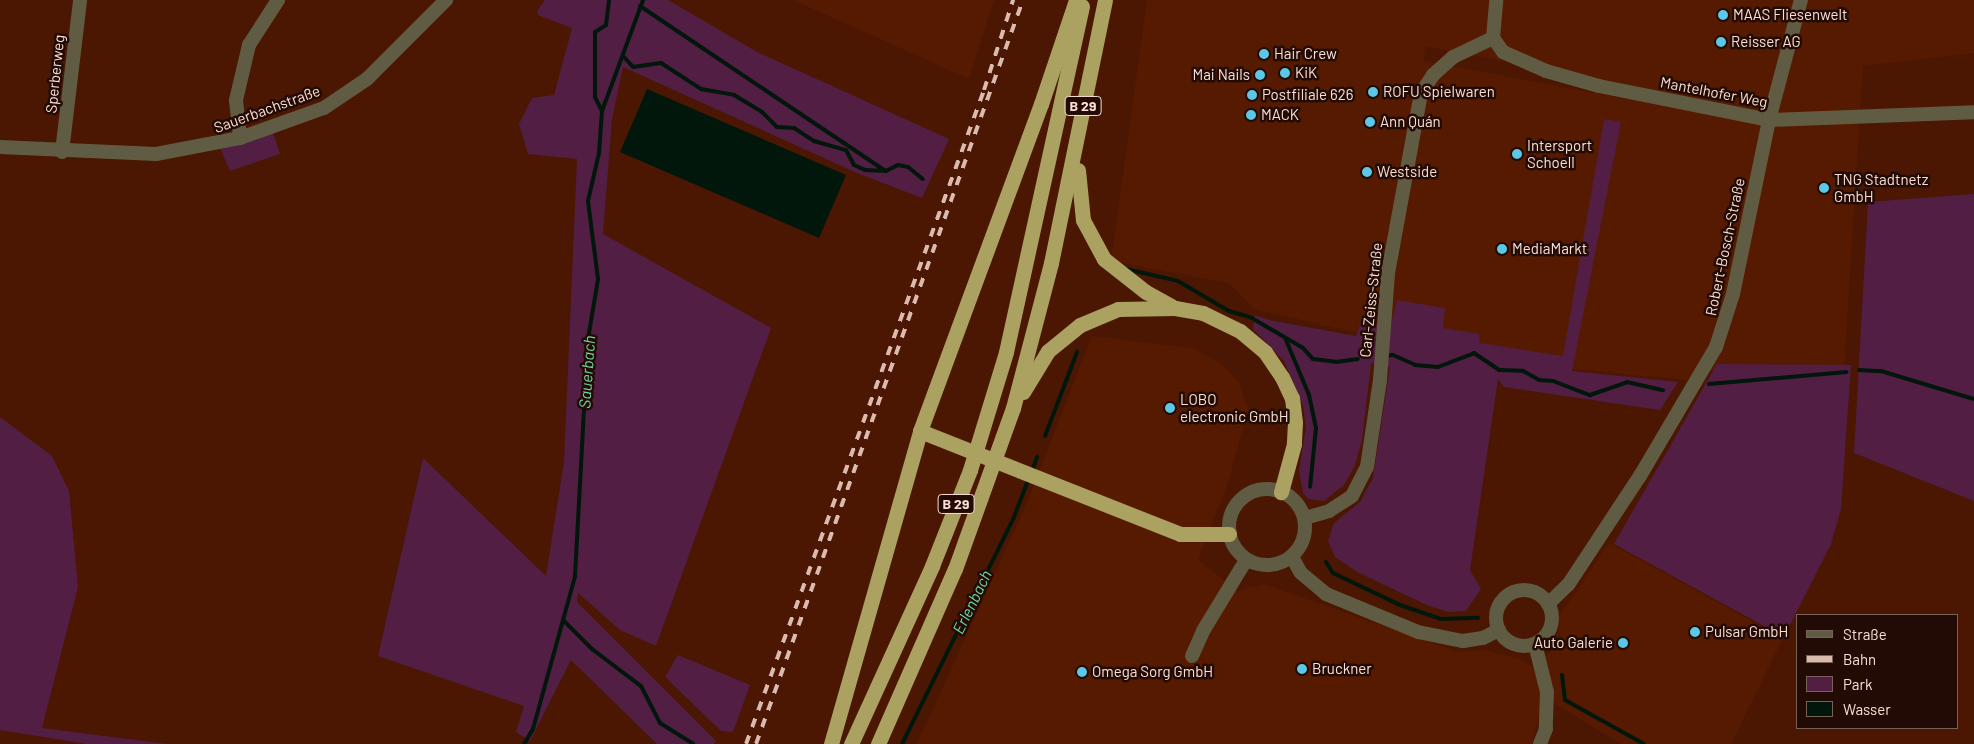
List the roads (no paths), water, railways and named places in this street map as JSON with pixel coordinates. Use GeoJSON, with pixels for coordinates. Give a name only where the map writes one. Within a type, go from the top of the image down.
{"type":"FeatureCollection","features":[{"type":"Feature","properties":{"kind":"highway"},"geometry":{"type":"LineString","coordinates":[[831,744],[920,430],[1041,104],[1076,0]]}},
{"type":"Feature","properties":{"kind":"highway","name":"B 29"},"geometry":{"type":"LineString","coordinates":[[851,744],[932,566],[970,470],[1006,352],[1083,0]]}},
{"type":"Feature","properties":{"kind":"highway","name":"B 29"},"geometry":{"type":"LineString","coordinates":[[878,744],[955,569],[1013,408],[1049,272],[1105,0]]}},
{"type":"Feature","properties":{"kind":"highway"},"geometry":{"type":"LineString","coordinates":[[1080,120],[1077,186],[1083,220],[1095,245],[1120,274],[1175,308]]}},
{"type":"Feature","properties":{"kind":"highway"},"geometry":{"type":"LineString","coordinates":[[1013,408],[1048,351],[1080,325],[1118,309],[1175,308],[1203,313],[1240,331],[1265,352],[1282,377],[1292,398],[1294,444],[1281,492]]}},
{"type":"Feature","properties":{"kind":"highway"},"geometry":{"type":"LineString","coordinates":[[920,430],[1180,534],[1230,534]]}},
{"type":"Feature","properties":{"kind":"street","name":"Sperberweg"},"geometry":{"type":"LineString","coordinates":[[62,152],[80,0]]}},
{"type":"Feature","properties":{"kind":"street"},"geometry":{"type":"LineString","coordinates":[[240,138],[236,100],[249,45],[278,0]]}},
{"type":"Feature","properties":{"kind":"street","name":"Sauerbachstraße"},"geometry":{"type":"LineString","coordinates":[[0,147],[62,152],[156,154],[240,138],[324,108],[367,80],[446,0]]}},
{"type":"Feature","properties":{"kind":"street"},"geometry":{"type":"LineString","coordinates":[[1492,38],[1496,0]]}},
{"type":"Feature","properties":{"kind":"street","name":"Robert-Bosch-Straße"},"geometry":{"type":"LineString","coordinates":[[1548,604],[1568,585],[1640,476],[1716,347],[1734,294],[1769,120],[1802,0]]}},
{"type":"Feature","properties":{"kind":"street","name":"Mantelhofer Weg"},"geometry":{"type":"LineString","coordinates":[[1492,38],[1503,52],[1554,73],[1599,86],[1769,120],[1974,112]]}},
{"type":"Feature","properties":{"kind":"street","name":"Carl-Zeiss-Straße"},"geometry":{"type":"LineString","coordinates":[[1305,518],[1329,511],[1352,496],[1367,467],[1380,380],[1388,273],[1420,93],[1433,75],[1453,57],[1492,38]]}},
{"type":"Feature","properties":{"kind":"street"},"geometry":{"type":"LineString","coordinates":[[1261,490],[1281,492],[1296,502],[1305,518],[1304,540],[1292,557],[1269,566],[1246,560],[1232,544],[1230,521],[1241,500],[1261,490]]}},
{"type":"Feature","properties":{"kind":"street"},"geometry":{"type":"LineString","coordinates":[[1292,557],[1301,573],[1326,594],[1418,632],[1463,641],[1482,638],[1499,630]]}},
{"type":"Feature","properties":{"kind":"street"},"geometry":{"type":"LineString","coordinates":[[1192,656],[1203,631],[1246,560]]}},
{"type":"Feature","properties":{"kind":"street"},"geometry":{"type":"LineString","coordinates":[[1525,590],[1542,597],[1548,604],[1550,627],[1534,644],[1510,642],[1499,630],[1497,611],[1507,596],[1525,590]]}},
{"type":"Feature","properties":{"kind":"street"},"geometry":{"type":"LineString","coordinates":[[1534,644],[1547,692],[1547,715],[1540,744]]}},
{"type":"Feature","properties":{"kind":"water"},"geometry":{"type":"Polygon","coordinates":[[[647,89],[846,175],[819,238],[620,152],[647,89]]]}},
{"type":"Feature","properties":{"kind":"waterway"},"geometry":{"type":"LineString","coordinates":[[602,111],[595,97],[595,32],[606,25],[609,0]]}},
{"type":"Feature","properties":{"kind":"waterway","name":"Sauerbach"},"geometry":{"type":"LineString","coordinates":[[524,744],[533,729],[575,576],[588,339],[598,279],[588,201],[599,153],[602,111],[643,0]]}},
{"type":"Feature","properties":{"kind":"waterway"},"geometry":{"type":"LineString","coordinates":[[640,6],[884,170]]}},
{"type":"Feature","properties":{"kind":"waterway","name":"Erlenbach"},"geometry":{"type":"LineString","coordinates":[[624,57],[633,67],[661,63],[701,89],[734,95],[762,112],[777,127],[794,128],[814,141],[846,150],[854,165],[865,170],[886,171],[898,165],[908,167],[923,179]]}},
{"type":"Feature","properties":{"kind":"waterway"},"geometry":{"type":"LineString","coordinates":[[1126,269],[1178,281],[1229,311],[1250,317],[1303,348],[1313,359],[1336,362],[1358,359]]}},
{"type":"Feature","properties":{"kind":"waterway"},"geometry":{"type":"LineString","coordinates":[[1286,340],[1309,395],[1316,428],[1310,487]]}},
{"type":"Feature","properties":{"kind":"waterway","name":"Erlenbach"},"geometry":{"type":"LineString","coordinates":[[1045,436],[1077,352]]}},
{"type":"Feature","properties":{"kind":"waterway"},"geometry":{"type":"LineString","coordinates":[[1384,356],[1393,355],[1415,365],[1438,367],[1474,353],[1499,370],[1523,371],[1539,380],[1553,381],[1590,395],[1627,382],[1663,390]]}},
{"type":"Feature","properties":{"kind":"waterway"},"geometry":{"type":"LineString","coordinates":[[1859,370],[1881,371],[1974,399]]}},
{"type":"Feature","properties":{"kind":"waterway"},"geometry":{"type":"LineString","coordinates":[[1709,384],[1846,372]]}},
{"type":"Feature","properties":{"kind":"waterway","name":"Erlenbach"},"geometry":{"type":"LineString","coordinates":[[1032,471],[1037,457]]}},
{"type":"Feature","properties":{"kind":"waterway","name":"Erlenbach"},"geometry":{"type":"LineString","coordinates":[[902,744],[1014,517],[1029,478]]}},
{"type":"Feature","properties":{"kind":"waterway"},"geometry":{"type":"LineString","coordinates":[[1326,562],[1333,573],[1400,605],[1441,619],[1478,618]]}},
{"type":"Feature","properties":{"kind":"waterway"},"geometry":{"type":"LineString","coordinates":[[564,621],[592,649],[641,686],[660,723],[693,744]]}},
{"type":"Feature","properties":{"kind":"waterway"},"geometry":{"type":"LineString","coordinates":[[1562,675],[1565,700],[1644,744]]}},
{"type":"Feature","properties":{"kind":"railway"},"geometry":{"type":"LineString","coordinates":[[746,744],[984,90],[1013,0]]}},
{"type":"Feature","properties":{"kind":"railway"},"geometry":{"type":"LineString","coordinates":[[756,744],[1023,0]]}},
{"type":"Feature","properties":{"kind":"place","name":"MAAS Fliesenwelt"},"geometry":{"type":"Point","coordinates":[1723,15]}},
{"type":"Feature","properties":{"kind":"place","name":"Reisser AG"},"geometry":{"type":"Point","coordinates":[1721,42]}},
{"type":"Feature","properties":{"kind":"place","name":"Hair Crew"},"geometry":{"type":"Point","coordinates":[1264,54]}},
{"type":"Feature","properties":{"kind":"place","name":"KiK"},"geometry":{"type":"Point","coordinates":[1285,73]}},
{"type":"Feature","properties":{"kind":"place","name":"Mai Nails"},"geometry":{"type":"Point","coordinates":[1260,75]}},
{"type":"Feature","properties":{"kind":"place","name":"ROFU Spielwaren"},"geometry":{"type":"Point","coordinates":[1373,92]}},
{"type":"Feature","properties":{"kind":"place","name":"Postfiliale 626"},"geometry":{"type":"Point","coordinates":[1252,95]}},
{"type":"Feature","properties":{"kind":"place","name":"MACK"},"geometry":{"type":"Point","coordinates":[1251,115]}},
{"type":"Feature","properties":{"kind":"place","name":"Ann Quán"},"geometry":{"type":"Point","coordinates":[1370,122]}},
{"type":"Feature","properties":{"kind":"place","name":"Intersport Schoell"},"geometry":{"type":"Point","coordinates":[1517,154]}},
{"type":"Feature","properties":{"kind":"place","name":"Westside"},"geometry":{"type":"Point","coordinates":[1367,172]}},
{"type":"Feature","properties":{"kind":"place","name":"TNG Stadtnetz GmbH"},"geometry":{"type":"Point","coordinates":[1824,188]}},
{"type":"Feature","properties":{"kind":"place","name":"MediaMarkt"},"geometry":{"type":"Point","coordinates":[1502,249]}},
{"type":"Feature","properties":{"kind":"place","name":"LOBO electronic GmbH"},"geometry":{"type":"Point","coordinates":[1170,408]}},
{"type":"Feature","properties":{"kind":"place","name":"Pulsar GmbH"},"geometry":{"type":"Point","coordinates":[1695,632]}},
{"type":"Feature","properties":{"kind":"place","name":"Auto Galerie"},"geometry":{"type":"Point","coordinates":[1623,643]}},
{"type":"Feature","properties":{"kind":"place","name":"Bruckner"},"geometry":{"type":"Point","coordinates":[1302,669]}},
{"type":"Feature","properties":{"kind":"place","name":"Omega Sorg GmbH"},"geometry":{"type":"Point","coordinates":[1082,672]}}]}
